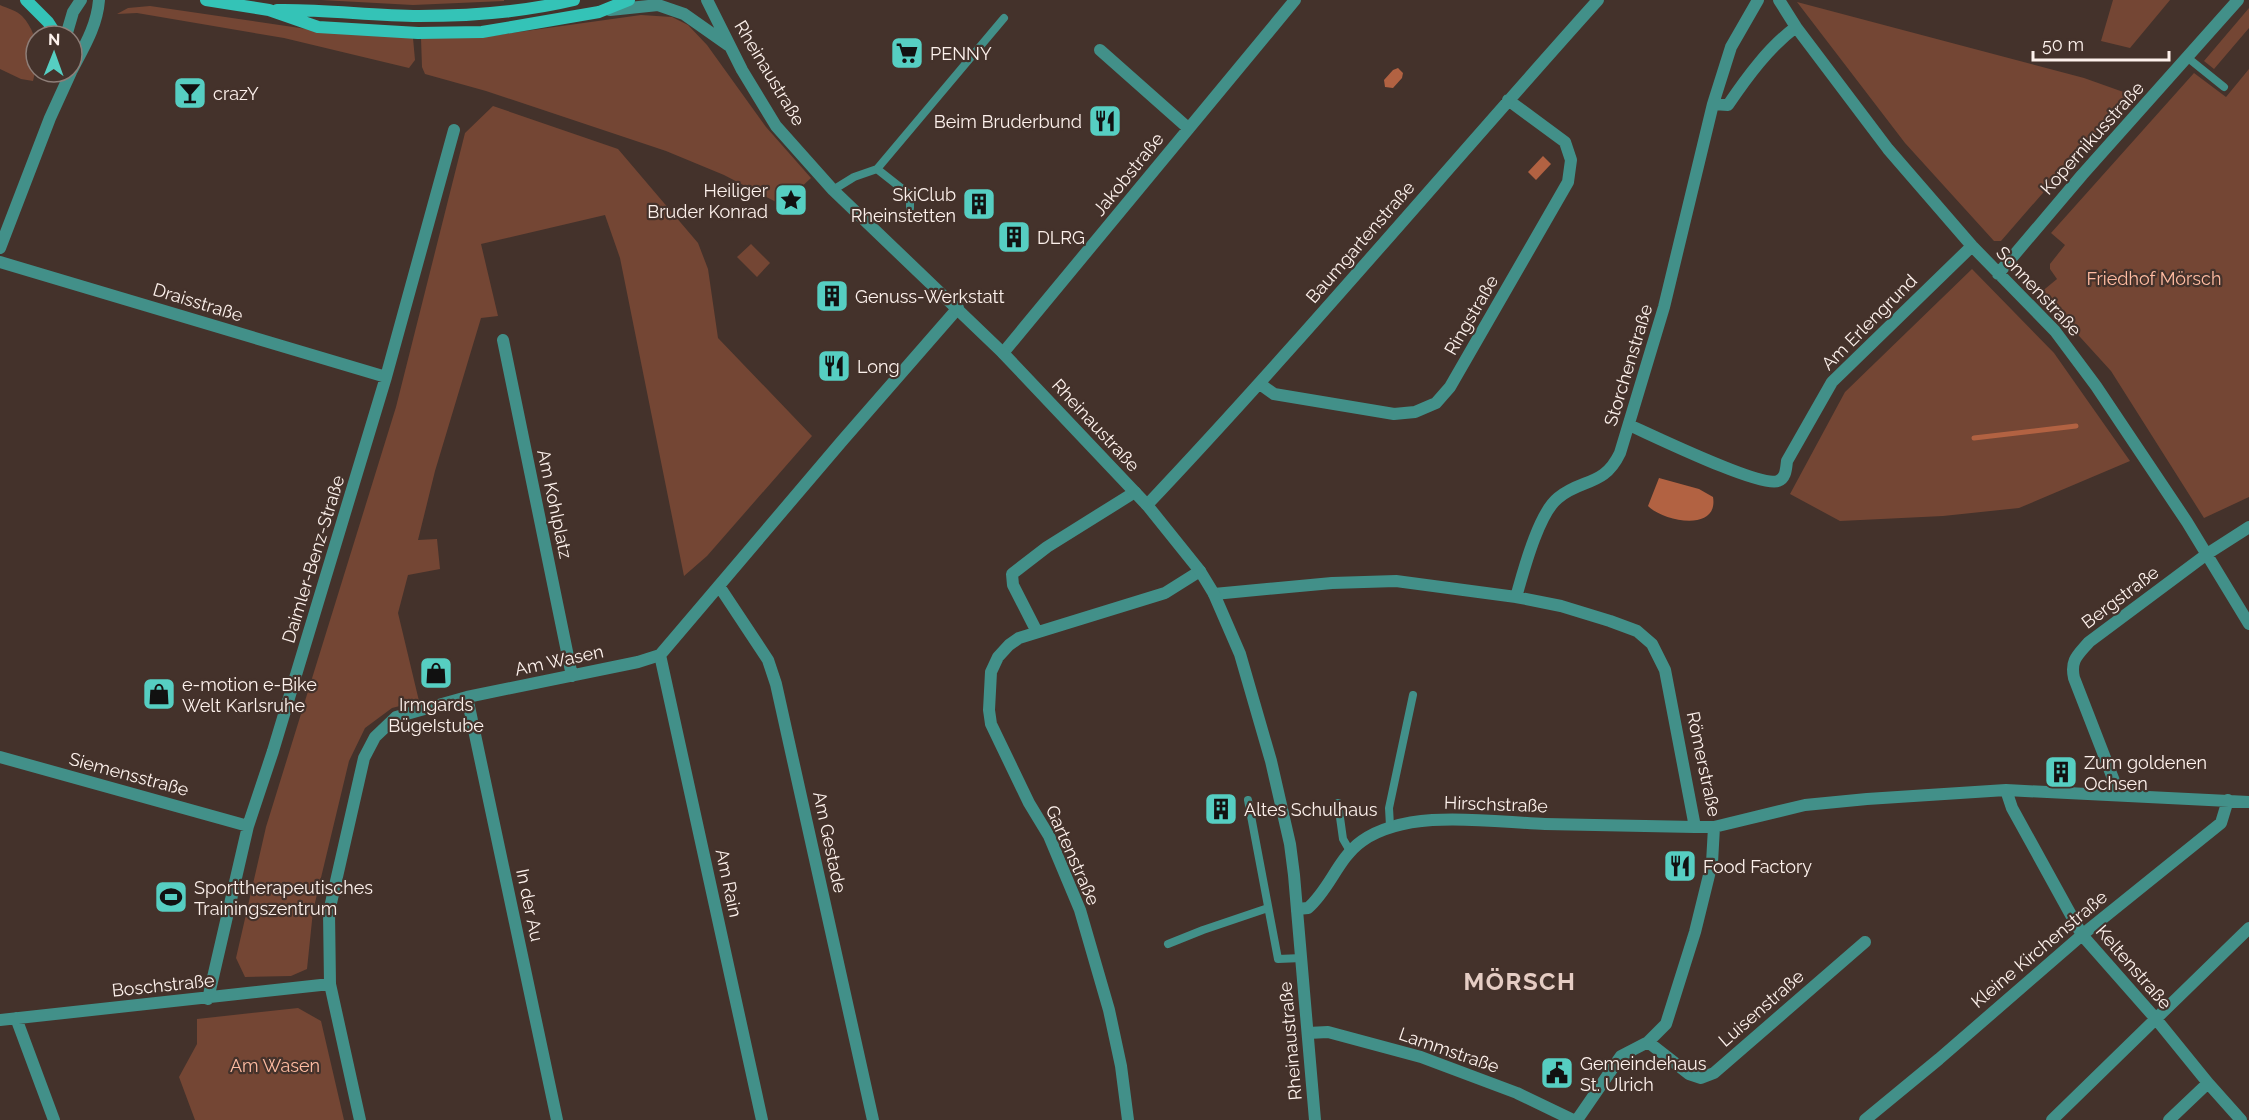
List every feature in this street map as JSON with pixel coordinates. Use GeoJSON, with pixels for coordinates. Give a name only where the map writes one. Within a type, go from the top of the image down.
{"type":"FeatureCollection","features":[{"type":"Feature","properties":{"kind":"main road"},"geometry":{"type":"LineString","coordinates":[[26,0],[49,24]]}},
{"type":"Feature","properties":{"kind":"main road"},"geometry":{"type":"LineString","coordinates":[[206,0],[269,10],[318,27],[418,33],[482,32],[602,10],[629,0]]}},
{"type":"Feature","properties":{"kind":"main road"},"geometry":{"type":"LineString","coordinates":[[269,10],[317,9],[418,16],[483,14],[543,8],[574,0]]}},
{"type":"Feature","properties":{"kind":"street"},"geometry":{"type":"LineString","coordinates":[[70,24],[73,12],[81,0]]}},
{"type":"Feature","properties":{"kind":"street"},"geometry":{"type":"LineString","coordinates":[[84,45],[98,17],[99,0]]}},
{"type":"Feature","properties":{"kind":"street","name":"Rheinaustraße"},"geometry":{"type":"LineString","coordinates":[[707,0],[731,48],[776,126],[833,190],[958,308],[1135,492],[1200,571],[1214,594],[1240,654],[1271,761],[1290,844],[1315,1120]]}},
{"type":"Feature","properties":{"kind":"street","name":"Jakobstraße"},"geometry":{"type":"LineString","coordinates":[[1003,353],[1295,0]]}},
{"type":"Feature","properties":{"kind":"street","name":"Baumgartenstraße"},"geometry":{"type":"LineString","coordinates":[[1147,505],[1260,384],[1598,0]]}},
{"type":"Feature","properties":{"kind":"street","name":"Storchenstraße"},"geometry":{"type":"LineString","coordinates":[[1516,597],[1525,564],[1550,507],[1557,498],[1595,481],[1608,472],[1620,453],[1664,307],[1713,104],[1731,47],[1758,0]]}},
{"type":"Feature","properties":{"kind":"street","name":"Sonnenstraße"},"geometry":{"type":"LineString","coordinates":[[1779,0],[1888,149],[1972,246],[2055,331],[2108,405],[2249,624]]}},
{"type":"Feature","properties":{"kind":"street","name":"Kopernikusstraße"},"geometry":{"type":"LineString","coordinates":[[1998,274],[2082,175],[2238,0]]}},
{"type":"Feature","properties":{"kind":"street"},"geometry":{"type":"LineString","coordinates":[[602,10],[658,5],[684,14],[731,48]]}},
{"type":"Feature","properties":{"kind":"street"},"geometry":{"type":"LineString","coordinates":[[1713,104],[1728,105],[1743,83],[1781,38],[1797,27]]}},
{"type":"Feature","properties":{"kind":"street","name":"Jakobstraße"},"geometry":{"type":"LineString","coordinates":[[1100,50],[1188,128]]}},
{"type":"Feature","properties":{"kind":"street"},"geometry":{"type":"LineString","coordinates":[[62,84],[62,90]]}},
{"type":"Feature","properties":{"kind":"street"},"geometry":{"type":"LineString","coordinates":[[1,246],[65,84]]}},
{"type":"Feature","properties":{"kind":"street","name":"Ringstraße"},"geometry":{"type":"LineString","coordinates":[[1260,384],[1274,394],[1394,414],[1415,412],[1436,403],[1450,387],[1568,182],[1571,160],[1565,142],[1508,100]]}},
{"type":"Feature","properties":{"kind":"street","name":"Daimler-Benz-Straße"},"geometry":{"type":"LineString","coordinates":[[208,999],[248,826],[273,751],[386,376],[454,130]]}},
{"type":"Feature","properties":{"kind":"street","name":"Am Erlengrund"},"geometry":{"type":"LineString","coordinates":[[1629,425],[1721,466],[1770,482],[1779,481],[1785,475],[1787,461],[1832,382],[1972,246]]}},
{"type":"Feature","properties":{"kind":"street","name":"Draisstraße"},"geometry":{"type":"LineString","coordinates":[[0,262],[386,376]]}},
{"type":"Feature","properties":{"kind":"street"},"geometry":{"type":"LineString","coordinates":[[660,655],[958,308]]}},
{"type":"Feature","properties":{"kind":"street","name":"Am Kohlplatz"},"geometry":{"type":"LineString","coordinates":[[503,340],[572,676]]}},
{"type":"Feature","properties":{"kind":"street"},"geometry":{"type":"LineString","coordinates":[[1037,632],[1013,585],[1012,574],[1047,547],[1135,492]]}},
{"type":"Feature","properties":{"kind":"street","name":"Bergstraße"},"geometry":{"type":"LineString","coordinates":[[2115,794],[2114,782],[2073,678],[2072,668],[2075,658],[2089,642],[2206,554],[2249,527]]}},
{"type":"Feature","properties":{"kind":"street","name":"Gartenstraße"},"geometry":{"type":"LineString","coordinates":[[1128,1120],[1121,1066],[1080,910],[1048,836],[1024,793],[991,724],[989,690],[991,672],[998,657],[1014,642],[1037,632],[1165,592],[1200,571]]}},
{"type":"Feature","properties":{"kind":"street","name":"Römerstraße"},"geometry":{"type":"LineString","coordinates":[[1214,594],[1332,583],[1396,581],[1516,597],[1561,606],[1637,631],[1652,644],[1665,670],[1695,827],[1714,827],[1805,805],[2006,790],[2249,802]]}},
{"type":"Feature","properties":{"kind":"street","name":"Am Gestade"},"geometry":{"type":"LineString","coordinates":[[719,586],[768,660],[776,684],[873,1120]]}},
{"type":"Feature","properties":{"kind":"street","name":"Am Wasen"},"geometry":{"type":"LineString","coordinates":[[360,1120],[330,984],[329,912],[364,758],[375,736],[396,717],[467,697],[638,662],[660,655]]}},
{"type":"Feature","properties":{"kind":"street","name":"Am Rain"},"geometry":{"type":"LineString","coordinates":[[660,655],[762,1120]]}},
{"type":"Feature","properties":{"kind":"street","name":"In der Au"},"geometry":{"type":"LineString","coordinates":[[467,697],[557,1120]]}},
{"type":"Feature","properties":{"kind":"street","name":"Siemensstraße"},"geometry":{"type":"LineString","coordinates":[[0,757],[248,826]]}},
{"type":"Feature","properties":{"kind":"street","name":"Keltenstraße"},"geometry":{"type":"LineString","coordinates":[[2006,790],[2012,808],[2082,935],[2241,1120]]}},
{"type":"Feature","properties":{"kind":"street","name":"Kleine Kirchenstraße"},"geometry":{"type":"LineString","coordinates":[[1865,1120],[2082,935],[2221,824],[2228,800]]}},
{"type":"Feature","properties":{"kind":"street","name":"Hirschstraße"},"geometry":{"type":"LineString","coordinates":[[1297,909],[1308,908],[1318,900],[1350,851],[1362,841],[1390,826],[1448,819],[1541,824],[1695,827]]}},
{"type":"Feature","properties":{"kind":"street"},"geometry":{"type":"LineString","coordinates":[[1571,1119],[1621,1056],[1648,1042],[1666,1024],[1695,933],[1712,863],[1714,827]]}},
{"type":"Feature","properties":{"kind":"street"},"geometry":{"type":"LineString","coordinates":[[2052,1120],[2249,928]]}},
{"type":"Feature","properties":{"kind":"street","name":"Luisenstraße"},"geometry":{"type":"LineString","coordinates":[[1648,1042],[1689,1074],[1701,1078],[1714,1073],[1865,942]]}},
{"type":"Feature","properties":{"kind":"street","name":"Boschstraße"},"geometry":{"type":"LineString","coordinates":[[0,1020],[330,984]]}},
{"type":"Feature","properties":{"kind":"street"},"geometry":{"type":"LineString","coordinates":[[16,1018],[54,1120]]}},
{"type":"Feature","properties":{"kind":"street","name":"Lammstraße"},"geometry":{"type":"LineString","coordinates":[[1308,1033],[1328,1032],[1421,1057],[1517,1093],[1571,1119]]}},
{"type":"Feature","properties":{"kind":"street"},"geometry":{"type":"LineString","coordinates":[[2169,1120],[2208,1083]]}},
{"type":"Feature","properties":{"kind":"lane"},"geometry":{"type":"LineString","coordinates":[[833,190],[855,177],[878,169],[1004,18]]}},
{"type":"Feature","properties":{"kind":"lane"},"geometry":{"type":"LineString","coordinates":[[2188,58],[2224,87]]}},
{"type":"Feature","properties":{"kind":"lane"},"geometry":{"type":"LineString","coordinates":[[878,169],[910,195],[910,208]]}},
{"type":"Feature","properties":{"kind":"lane"},"geometry":{"type":"LineString","coordinates":[[1390,826],[1389,808],[1413,695]]}},
{"type":"Feature","properties":{"kind":"lane","name":"Rheinaustraße"},"geometry":{"type":"LineString","coordinates":[[1248,800],[1278,959],[1302,958]]}},
{"type":"Feature","properties":{"kind":"lane"},"geometry":{"type":"LineString","coordinates":[[1338,803],[1343,839],[1350,851]]}},
{"type":"Feature","properties":{"kind":"lane"},"geometry":{"type":"LineString","coordinates":[[1168,944],[1268,908]]}},
{"type":"Feature","properties":{"kind":"green space"},"geometry":{"type":"Polygon","coordinates":[[[321,0],[504,0],[504,1],[413,5],[321,0]]]}},
{"type":"Feature","properties":{"kind":"green space"},"geometry":{"type":"Polygon","coordinates":[[[2113,0],[2170,0],[2130,48],[2101,41],[2113,0]]]}},
{"type":"Feature","properties":{"kind":"green space"},"geometry":{"type":"Polygon","coordinates":[[[1797,2],[2084,78],[2129,94],[2001,241],[1994,241],[1905,143],[1797,2]]]}},
{"type":"Feature","properties":{"kind":"green space"},"geometry":{"type":"Polygon","coordinates":[[[0,5],[20,14],[28,24],[24,24],[24,80],[0,69],[0,5]]]}},
{"type":"Feature","properties":{"kind":"green space"},"geometry":{"type":"Polygon","coordinates":[[[150,6],[327,32],[413,38],[415,60],[409,68],[284,38],[137,13],[117,14],[128,8],[150,6]]]}},
{"type":"Feature","properties":{"kind":"green space"},"geometry":{"type":"Polygon","coordinates":[[[2249,8],[2249,28],[2214,69],[2204,61],[2249,8]]]}},
{"type":"Feature","properties":{"kind":"green space"},"geometry":{"type":"Polygon","coordinates":[[[641,15],[672,17],[688,25],[707,45],[766,127],[811,178],[782,205],[724,175],[666,151],[486,91],[425,74],[422,67],[421,38],[476,38],[641,15]]]}},
{"type":"Feature","properties":{"kind":"green space","name":"Friedhof Mörsch"},"geometry":{"type":"Polygon","coordinates":[[[2249,69],[2249,497],[2204,518],[2111,371],[2040,293],[2057,279],[2050,269],[2050,264],[2065,245],[2051,233],[2194,73],[2226,97],[2249,69]]]}},
{"type":"Feature","properties":{"kind":"green space"},"geometry":{"type":"Polygon","coordinates":[[[493,106],[618,149],[698,243],[708,269],[718,338],[812,436],[707,556],[684,576],[620,258],[605,215],[481,244],[498,316],[481,318],[435,471],[418,540],[437,539],[440,569],[408,575],[398,613],[419,701],[392,708],[365,728],[349,761],[313,911],[307,969],[291,976],[245,977],[236,958],[266,827],[396,407],[465,133],[493,106]]]}},
{"type":"Feature","properties":{"kind":"green space"},"geometry":{"type":"Polygon","coordinates":[[[751,244],[770,263],[757,277],[737,257],[751,244]]]}},
{"type":"Feature","properties":{"kind":"green space"},"geometry":{"type":"Polygon","coordinates":[[[1972,269],[2054,353],[2130,461],[2019,508],[1943,516],[1840,521],[1790,494],[1845,392],[1972,269]]]}},
{"type":"Feature","properties":{"kind":"green space","name":"Am Wasen"},"geometry":{"type":"Polygon","coordinates":[[[298,1008],[321,1021],[344,1120],[195,1120],[179,1077],[197,1044],[197,1019],[298,1008]]]}},
{"type":"Feature","properties":{"kind":"shaded area"},"geometry":{"type":"Polygon","coordinates":[[[1398,68],[1403,73],[1402,78],[1393,88],[1385,87],[1384,80],[1398,68]]]}},
{"type":"Feature","properties":{"kind":"shaded area"},"geometry":{"type":"Polygon","coordinates":[[[1543,156],[1551,164],[1536,180],[1528,172],[1543,156]]]}},
{"type":"Feature","properties":{"kind":"shaded area"},"geometry":{"type":"Polygon","coordinates":[[[1659,478],[1699,489],[1713,497],[1713,508],[1707,516],[1699,520],[1688,521],[1665,516],[1655,511],[1648,506],[1659,478]]]}},
{"type":"Feature","properties":{"kind":"waterway"},"geometry":{"type":"LineString","coordinates":[[1974,438],[2076,426]]}},
{"type":"Feature","properties":{"kind":"place","name":"PENNY"},"geometry":{"type":"Point","coordinates":[907,53]}},
{"type":"Feature","properties":{"kind":"place","name":"crazY"},"geometry":{"type":"Point","coordinates":[190,93]}},
{"type":"Feature","properties":{"kind":"place","name":"Beim Bruderbund"},"geometry":{"type":"Point","coordinates":[1105,121]}},
{"type":"Feature","properties":{"kind":"place","name":"Heiliger Bruder Konrad"},"geometry":{"type":"Point","coordinates":[791,200]}},
{"type":"Feature","properties":{"kind":"place","name":"SkiClub Rheinstetten"},"geometry":{"type":"Point","coordinates":[979,204]}},
{"type":"Feature","properties":{"kind":"place","name":"DLRG"},"geometry":{"type":"Point","coordinates":[1014,237]}},
{"type":"Feature","properties":{"kind":"place","name":"Genuss-Werkstatt"},"geometry":{"type":"Point","coordinates":[832,296]}},
{"type":"Feature","properties":{"kind":"place","name":"Long"},"geometry":{"type":"Point","coordinates":[834,366]}},
{"type":"Feature","properties":{"kind":"place","name":"Irmgards BügeIstube"},"geometry":{"type":"Point","coordinates":[436,673]}},
{"type":"Feature","properties":{"kind":"place","name":"e-motion e-Bike Welt Karlsruhe"},"geometry":{"type":"Point","coordinates":[159,694]}},
{"type":"Feature","properties":{"kind":"place","name":"Zum goldenen Ochsen"},"geometry":{"type":"Point","coordinates":[2061,772]}},
{"type":"Feature","properties":{"kind":"place","name":"Altes Schulhaus"},"geometry":{"type":"Point","coordinates":[1221,809]}},
{"type":"Feature","properties":{"kind":"place","name":"Food Factory"},"geometry":{"type":"Point","coordinates":[1680,866]}},
{"type":"Feature","properties":{"kind":"place","name":"Sporttherapeutisches Trainingszentrum"},"geometry":{"type":"Point","coordinates":[171,897]}},
{"type":"Feature","properties":{"kind":"place","name":"Gemeindehaus St. Ulrich"},"geometry":{"type":"Point","coordinates":[1557,1073]}},
{"type":"Feature","properties":{"kind":"district","name":"MÖRSCH"},"geometry":{"type":"Point","coordinates":[1520,981]}}]}
